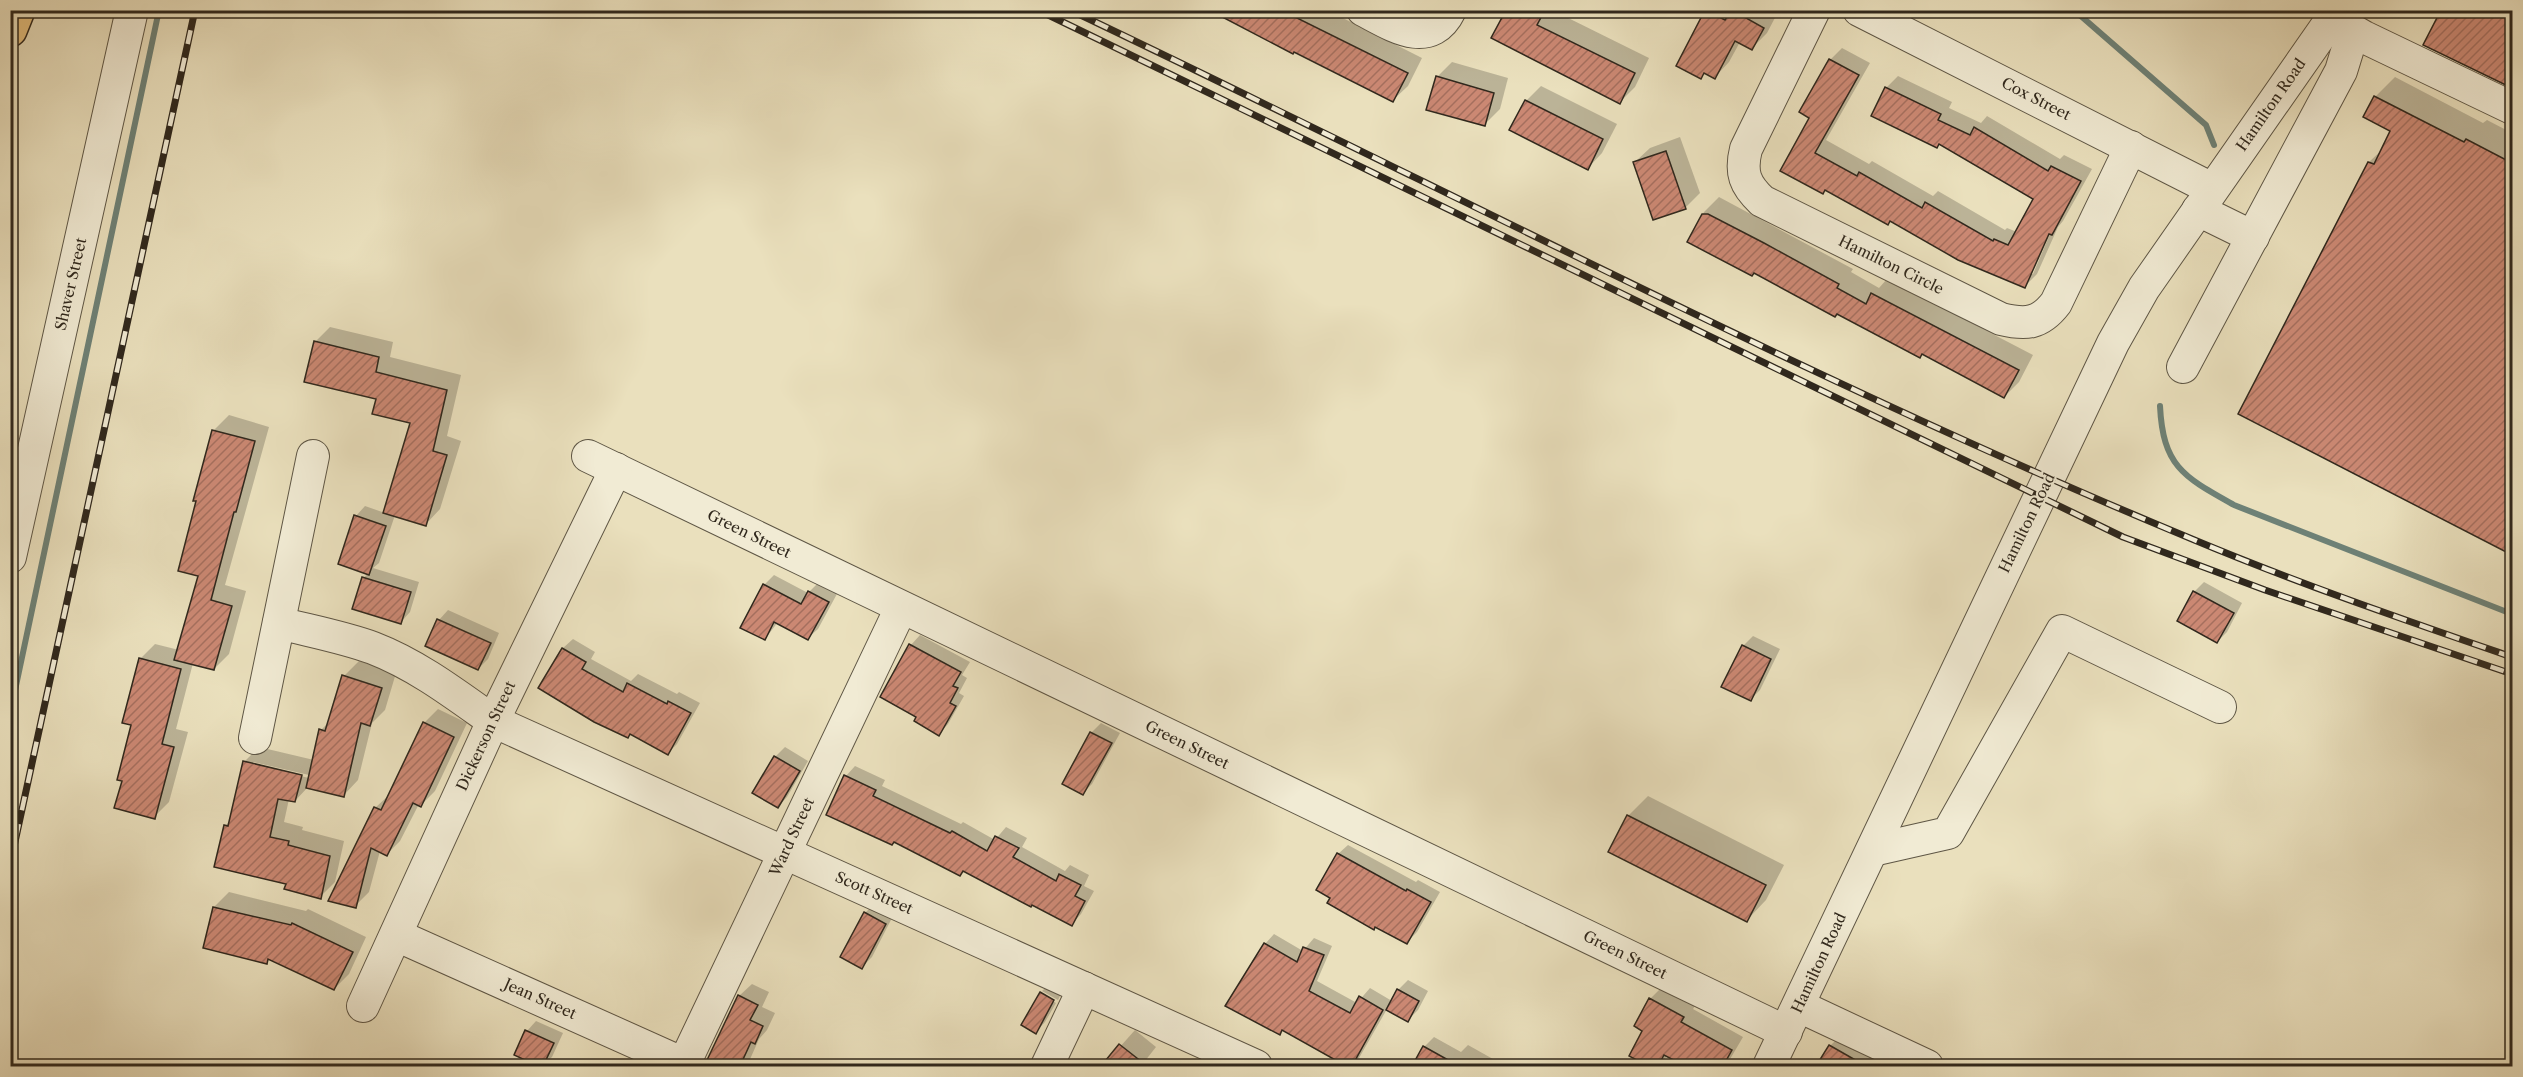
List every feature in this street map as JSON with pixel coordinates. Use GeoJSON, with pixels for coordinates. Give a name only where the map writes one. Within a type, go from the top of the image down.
{"type":"FeatureCollection","features":[{"type":"Feature","properties":{"kind":"main road"},"geometry":{"type":"LineString","coordinates":[[10,30],[18,10]]}},
{"type":"Feature","properties":{"kind":"street","name":"Shaver Street"},"geometry":{"type":"LineString","coordinates":[[10,557],[132,10]]}},
{"type":"Feature","properties":{"kind":"street"},"geometry":{"type":"LineString","coordinates":[[1363,10],[1402,30],[1426,33],[1437,27],[1450,10]]}},
{"type":"Feature","properties":{"kind":"street","name":"Hamilton Circle"},"geometry":{"type":"LineString","coordinates":[[1814,10],[1746,149],[1743,174],[1749,189],[1762,201],[2001,319],[2017,323],[2033,322],[2047,315],[2056,303],[2131,147]]}},
{"type":"Feature","properties":{"kind":"street","name":"Cox Street"},"geometry":{"type":"LineString","coordinates":[[1859,10],[2131,147],[2253,237]]}},
{"type":"Feature","properties":{"kind":"street"},"geometry":{"type":"LineString","coordinates":[[2341,16],[2364,37],[2512,108]]}},
{"type":"Feature","properties":{"kind":"street"},"geometry":{"type":"LineString","coordinates":[[2183,367],[2341,72],[2349,45],[2341,16]]}},
{"type":"Feature","properties":{"kind":"street","name":"Hamilton Road"},"geometry":{"type":"LineString","coordinates":[[1769,1066],[2113,342],[2144,288],[2271,105],[2341,16]]}},
{"type":"Feature","properties":{"kind":"street"},"geometry":{"type":"LineString","coordinates":[[2271,105],[2310,130]]}},
{"type":"Feature","properties":{"kind":"street"},"geometry":{"type":"LineString","coordinates":[[255,738],[313,456]]}},
{"type":"Feature","properties":{"kind":"street","name":"Green Street"},"geometry":{"type":"LineString","coordinates":[[588,456],[901,608],[1793,1019],[1927,1066]]}},
{"type":"Feature","properties":{"kind":"street","name":"Dickerson Street"},"geometry":{"type":"LineString","coordinates":[[363,1006],[493,721],[616,469]]}},
{"type":"Feature","properties":{"kind":"street","name":"Ward Street"},"geometry":{"type":"LineString","coordinates":[[683,1065],[901,608]]}},
{"type":"Feature","properties":{"kind":"street","name":"Scott Street"},"geometry":{"type":"LineString","coordinates":[[279,623],[373,648],[394,657],[435,680],[493,721],[1256,1066]]}},
{"type":"Feature","properties":{"kind":"street"},"geometry":{"type":"LineString","coordinates":[[1873,850],[1948,833],[2061,631],[2220,707]]}},
{"type":"Feature","properties":{"kind":"street","name":"Jean Street"},"geometry":{"type":"LineString","coordinates":[[396,935],[683,1065]]}},
{"type":"Feature","properties":{"kind":"street"},"geometry":{"type":"LineString","coordinates":[[1047,1066],[1084,988]]}},
{"type":"Feature","properties":{"kind":"building"},"geometry":{"type":"Polygon","coordinates":[[[1209,10],[1281,10],[1408,73],[1393,102],[1209,10]]]}},
{"type":"Feature","properties":{"kind":"building"},"geometry":{"type":"Polygon","coordinates":[[[1506,10],[1545,10],[1537,25],[1635,73],[1620,104],[1491,38],[1506,10]]]}},
{"type":"Feature","properties":{"kind":"building"},"geometry":{"type":"Polygon","coordinates":[[[1705,10],[1725,20],[1732,10],[1764,28],[1752,50],[1735,41],[1715,79],[1704,73],[1701,79],[1676,66],[1705,10]]]}},
{"type":"Feature","properties":{"kind":"building"},"geometry":{"type":"Polygon","coordinates":[[[2441,10],[2512,10],[2512,88],[2423,45],[2441,10]]]}},
{"type":"Feature","properties":{"kind":"building"},"geometry":{"type":"Polygon","coordinates":[[[1829,59],[1859,75],[1815,153],[1857,176],[1859,172],[1922,208],[1925,202],[1993,241],[1994,239],[2008,245],[2033,199],[1939,144],[1937,148],[1871,116],[1885,87],[1941,114],[1938,120],[1970,135],[1974,127],[2048,171],[2051,166],[2081,181],[2052,235],[2049,234],[2025,288],[1958,260],[1890,221],[1888,225],[1825,190],[1823,194],[1780,171],[1809,118],[1799,112],[1829,59]]]}},
{"type":"Feature","properties":{"kind":"building"},"geometry":{"type":"Polygon","coordinates":[[[1436,76],[1494,93],[1485,126],[1426,110],[1436,76]]]}},
{"type":"Feature","properties":{"kind":"building"},"geometry":{"type":"Polygon","coordinates":[[[2374,96],[2464,142],[2466,139],[2512,163],[2512,555],[2238,414],[2368,162],[2374,164],[2390,131],[2363,117],[2374,96]]]}},
{"type":"Feature","properties":{"kind":"building"},"geometry":{"type":"Polygon","coordinates":[[[1525,100],[1603,139],[1588,170],[1509,130],[1525,100]]]}},
{"type":"Feature","properties":{"kind":"building"},"geometry":{"type":"Polygon","coordinates":[[[1666,151],[1686,209],[1653,220],[1633,162],[1666,151]]]}},
{"type":"Feature","properties":{"kind":"building"},"geometry":{"type":"Polygon","coordinates":[[[1702,214],[1708,214],[1839,284],[1837,288],[1866,304],[1871,293],[2019,370],[2004,398],[1922,354],[1920,358],[1837,314],[1835,317],[1754,273],[1752,276],[1687,242],[1702,214]]]}},
{"type":"Feature","properties":{"kind":"building"},"geometry":{"type":"Polygon","coordinates":[[[314,341],[379,357],[376,372],[447,390],[433,451],[447,455],[426,526],[383,513],[410,423],[372,414],[376,399],[304,382],[314,341]]]}},
{"type":"Feature","properties":{"kind":"building"},"geometry":{"type":"Polygon","coordinates":[[[212,430],[255,441],[211,600],[232,606],[214,670],[174,660],[198,576],[178,571],[196,501],[193,501],[212,430]]]}},
{"type":"Feature","properties":{"kind":"building"},"geometry":{"type":"Polygon","coordinates":[[[354,515],[386,526],[369,575],[338,564],[354,515]]]}},
{"type":"Feature","properties":{"kind":"building"},"geometry":{"type":"Polygon","coordinates":[[[362,577],[411,592],[401,624],[352,609],[362,577]]]}},
{"type":"Feature","properties":{"kind":"building"},"geometry":{"type":"Polygon","coordinates":[[[763,584],[801,604],[808,591],[829,602],[808,640],[774,622],[765,640],[740,628],[763,584]]]}},
{"type":"Feature","properties":{"kind":"building"},"geometry":{"type":"Polygon","coordinates":[[[2193,591],[2234,613],[2217,643],[2177,621],[2193,591]]]}},
{"type":"Feature","properties":{"kind":"building"},"geometry":{"type":"Polygon","coordinates":[[[437,619],[491,643],[478,670],[425,646],[437,619]]]}},
{"type":"Feature","properties":{"kind":"building"},"geometry":{"type":"Polygon","coordinates":[[[909,644],[961,672],[953,686],[958,688],[950,703],[956,706],[939,736],[914,721],[916,717],[880,697],[909,644]]]}},
{"type":"Feature","properties":{"kind":"building"},"geometry":{"type":"Polygon","coordinates":[[[1742,645],[1771,659],[1751,701],[1721,687],[1742,645]]]}},
{"type":"Feature","properties":{"kind":"building"},"geometry":{"type":"Polygon","coordinates":[[[562,648],[586,662],[582,669],[623,692],[627,683],[667,704],[668,701],[691,713],[668,755],[630,734],[628,738],[594,722],[538,688],[562,648]]]}},
{"type":"Feature","properties":{"kind":"building"},"geometry":{"type":"Polygon","coordinates":[[[139,658],[181,669],[162,744],[174,747],[155,819],[114,808],[122,781],[117,780],[131,725],[122,723],[139,658]]]}},
{"type":"Feature","properties":{"kind":"building"},"geometry":{"type":"Polygon","coordinates":[[[342,675],[382,688],[370,726],[361,723],[344,797],[306,788],[319,729],[325,731],[342,675]]]}},
{"type":"Feature","properties":{"kind":"building"},"geometry":{"type":"Polygon","coordinates":[[[423,722],[454,737],[421,807],[413,803],[387,856],[371,848],[356,908],[328,901],[374,807],[381,810],[423,722]]]}},
{"type":"Feature","properties":{"kind":"building"},"geometry":{"type":"Polygon","coordinates":[[[1090,732],[1112,743],[1083,795],[1062,784],[1090,732]]]}},
{"type":"Feature","properties":{"kind":"building"},"geometry":{"type":"Polygon","coordinates":[[[774,756],[800,771],[778,808],[752,793],[774,756]]]}},
{"type":"Feature","properties":{"kind":"building"},"geometry":{"type":"Polygon","coordinates":[[[243,761],[302,775],[295,802],[278,799],[270,837],[289,841],[288,845],[330,856],[321,899],[284,889],[286,884],[214,867],[224,825],[228,826],[243,761]]]}},
{"type":"Feature","properties":{"kind":"building"},"geometry":{"type":"Polygon","coordinates":[[[844,775],[876,790],[873,796],[950,833],[952,831],[987,851],[995,836],[1019,848],[1013,857],[1056,881],[1059,874],[1081,885],[1075,896],[1085,901],[1072,926],[963,871],[960,876],[894,842],[892,845],[826,815],[844,775]]]}},
{"type":"Feature","properties":{"kind":"building"},"geometry":{"type":"Polygon","coordinates":[[[1627,815],[1766,885],[1747,922],[1608,852],[1627,815]]]}},
{"type":"Feature","properties":{"kind":"building"},"geometry":{"type":"Polygon","coordinates":[[[1337,853],[1406,891],[1407,889],[1431,902],[1407,944],[1375,927],[1374,930],[1327,903],[1330,898],[1316,890],[1337,853]]]}},
{"type":"Feature","properties":{"kind":"building"},"geometry":{"type":"Polygon","coordinates":[[[213,907],[291,925],[292,923],[353,952],[334,990],[268,959],[267,964],[203,948],[213,907]]]}},
{"type":"Feature","properties":{"kind":"building"},"geometry":{"type":"Polygon","coordinates":[[[864,912],[886,924],[862,969],[840,957],[864,912]]]}},
{"type":"Feature","properties":{"kind":"building"},"geometry":{"type":"Polygon","coordinates":[[[1264,943],[1297,962],[1303,947],[1324,955],[1309,991],[1350,1013],[1359,996],[1383,1010],[1352,1066],[1346,1066],[1282,1030],[1280,1035],[1225,1006],[1264,943]]]}},
{"type":"Feature","properties":{"kind":"building"},"geometry":{"type":"Polygon","coordinates":[[[1397,989],[1419,1001],[1408,1022],[1386,1010],[1397,989]]]}},
{"type":"Feature","properties":{"kind":"building"},"geometry":{"type":"Polygon","coordinates":[[[1040,992],[1054,1000],[1036,1034],[1021,1025],[1040,992]]]}},
{"type":"Feature","properties":{"kind":"building"},"geometry":{"type":"Polygon","coordinates":[[[738,995],[758,1005],[750,1020],[763,1026],[755,1044],[751,1042],[740,1066],[721,1066],[707,1060],[738,995]]]}},
{"type":"Feature","properties":{"kind":"building"},"geometry":{"type":"Polygon","coordinates":[[[1649,998],[1684,1017],[1681,1022],[1732,1050],[1723,1066],[1685,1066],[1664,1055],[1658,1066],[1648,1066],[1629,1056],[1642,1031],[1634,1026],[1649,998]]]}},
{"type":"Feature","properties":{"kind":"building"},"geometry":{"type":"Polygon","coordinates":[[[525,1030],[554,1043],[543,1066],[514,1055],[525,1030]]]}},
{"type":"Feature","properties":{"kind":"building"},"geometry":{"type":"Polygon","coordinates":[[[1119,1044],[1147,1066],[1101,1066],[1119,1044]]]}},
{"type":"Feature","properties":{"kind":"building"},"geometry":{"type":"Polygon","coordinates":[[[1829,1045],[1866,1066],[1816,1066],[1829,1045]]]}},
{"type":"Feature","properties":{"kind":"building"},"geometry":{"type":"Polygon","coordinates":[[[1423,1046],[1459,1066],[1412,1066],[1423,1046]]]}},
{"type":"Feature","properties":{"kind":"waterway"},"geometry":{"type":"LineString","coordinates":[[10,714],[159,10]]}},
{"type":"Feature","properties":{"kind":"waterway"},"geometry":{"type":"LineString","coordinates":[[2074,10],[2206,125],[2214,145]]}},
{"type":"Feature","properties":{"kind":"waterway"},"geometry":{"type":"LineString","coordinates":[[2160,406],[2166,443],[2179,468],[2217,495],[2234,505],[2512,614]]}},
{"type":"Feature","properties":{"kind":"railway"},"geometry":{"type":"LineString","coordinates":[[10,865],[195,10]]}},
{"type":"Feature","properties":{"kind":"railway"},"geometry":{"type":"LineString","coordinates":[[1038,10],[2123,537],[2265,590],[2512,674]]}},
{"type":"Feature","properties":{"kind":"railway"},"geometry":{"type":"LineString","coordinates":[[1070,10],[1628,282],[1908,415],[2049,478],[2271,571],[2512,657]]}}]}
